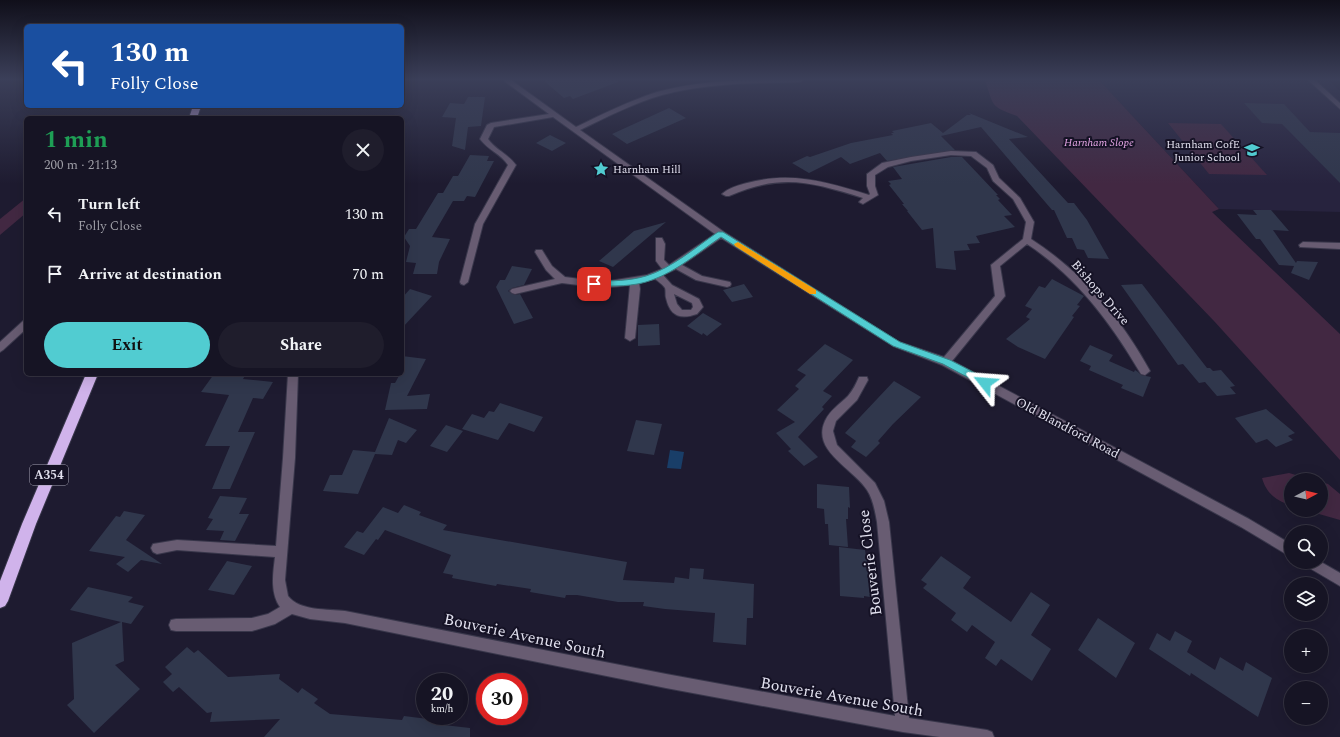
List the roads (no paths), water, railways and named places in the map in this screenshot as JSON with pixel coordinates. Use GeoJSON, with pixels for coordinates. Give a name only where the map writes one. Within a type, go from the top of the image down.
{"type":"FeatureCollection","features":[{"type":"Feature","properties":{"kind":"highway","name":"A354"},"geometry":{"type":"LineString","coordinates":[[0,602],[29,524],[91,376]]}},
{"type":"Feature","properties":{"kind":"street"},"geometry":{"type":"LineString","coordinates":[[574,130],[608,114]]}},
{"type":"Feature","properties":{"kind":"street","name":"Old Blandford Road"},"geometry":{"type":"LineString","coordinates":[[554,115],[721,234],[896,344],[946,362],[1239,520],[1284,547]]}},
{"type":"Feature","properties":{"kind":"street"},"geometry":{"type":"LineString","coordinates":[[464,282],[479,224],[512,165],[506,155],[491,149],[484,139],[491,125],[554,115]]}},
{"type":"Feature","properties":{"kind":"street"},"geometry":{"type":"LineString","coordinates":[[726,194],[745,184],[787,178],[826,184],[867,200],[874,195],[871,186],[871,174],[885,166],[951,153],[973,154],[990,167],[996,179],[1016,198],[1030,222],[1026,240],[995,265],[1000,296],[946,362]]}},
{"type":"Feature","properties":{"kind":"street"},"geometry":{"type":"LineString","coordinates":[[515,291],[562,280],[603,284],[634,282],[657,275],[721,234]]}},
{"type":"Feature","properties":{"kind":"street"},"geometry":{"type":"LineString","coordinates":[[659,240],[661,244],[660,261],[699,278],[727,284]]}},
{"type":"Feature","properties":{"kind":"street","name":"Bishops Drive"},"geometry":{"type":"LineString","coordinates":[[1026,240],[1055,259],[1085,289],[1111,319],[1145,371]]}},
{"type":"Feature","properties":{"kind":"street"},"geometry":{"type":"LineString","coordinates":[[1303,245],[1340,246]]}},
{"type":"Feature","properties":{"kind":"street"},"geometry":{"type":"LineString","coordinates":[[539,252],[549,268],[562,280]]}},
{"type":"Feature","properties":{"kind":"street"},"geometry":{"type":"LineString","coordinates":[[657,275],[669,287]]}},
{"type":"Feature","properties":{"kind":"street"},"geometry":{"type":"LineString","coordinates":[[630,338],[635,289],[634,282]]}},
{"type":"Feature","properties":{"kind":"street"},"geometry":{"type":"LineString","coordinates":[[0,348],[24,325]]}},
{"type":"Feature","properties":{"kind":"street"},"geometry":{"type":"LineString","coordinates":[[176,625],[252,625],[278,616],[290,608],[285,604],[281,594],[279,580],[289,458],[293,376]]}},
{"type":"Feature","properties":{"kind":"street","name":"Bouverie Close"},"geometry":{"type":"LineString","coordinates":[[863,380],[856,394],[830,422],[828,436],[830,444],[836,452],[869,483],[878,500],[883,522],[903,725]]}},
{"type":"Feature","properties":{"kind":"street"},"geometry":{"type":"LineString","coordinates":[[158,548],[177,545],[281,552]]}},
{"type":"Feature","properties":{"kind":"street"},"geometry":{"type":"LineString","coordinates":[[1322,569],[1340,580]]}},
{"type":"Feature","properties":{"kind":"street","name":"Bouverie Avenue South"},"geometry":{"type":"LineString","coordinates":[[290,608],[298,611],[345,617],[688,686],[903,725],[987,737]]}},
{"type":"Feature","properties":{"kind":"water"},"geometry":{"type":"Polygon","coordinates":[[[670,450],[684,452],[681,469],[667,468],[670,450]]]}},
{"type":"Feature","properties":{"kind":"place","name":"Harnham CofE Junior School"},"geometry":{"type":"Point","coordinates":[1252,150]}},
{"type":"Feature","properties":{"kind":"place","name":"Harnham Hill"},"geometry":{"type":"Point","coordinates":[601,169]}},
{"type":"Feature","properties":{"kind":"park label","name":"Harnham Slope"},"geometry":{"type":"Point","coordinates":[1099,142]}}]}
